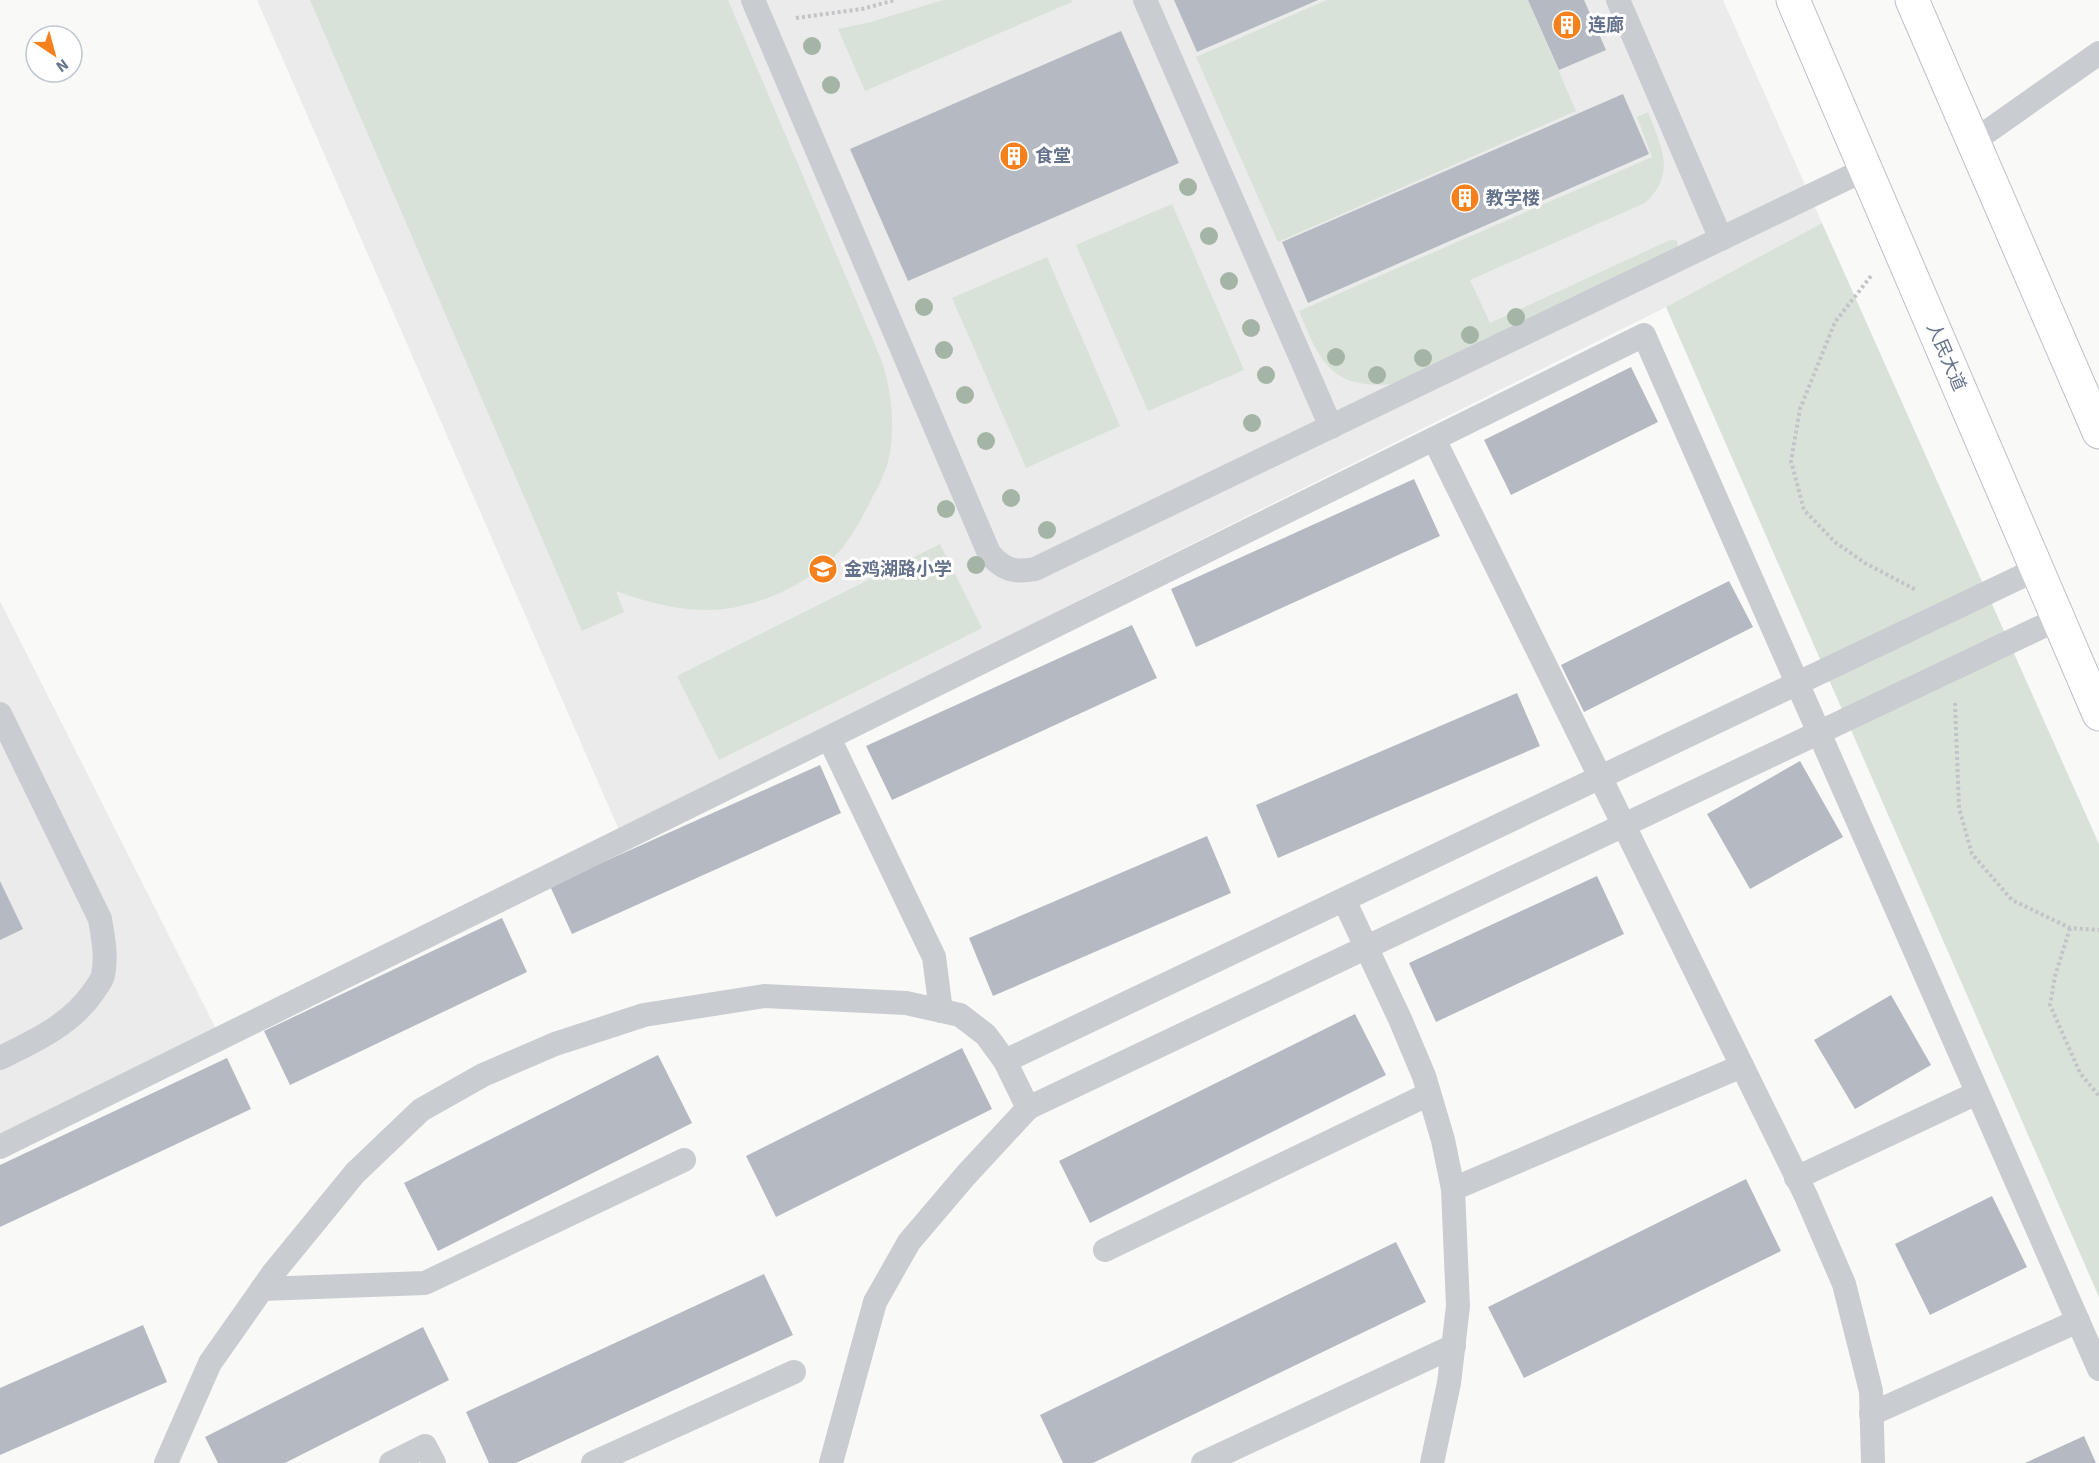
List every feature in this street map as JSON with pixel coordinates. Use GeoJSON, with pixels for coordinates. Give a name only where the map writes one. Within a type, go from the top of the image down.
{"type":"FeatureCollection","features":[{"type":"Feature","properties":{"kind":"main road","name":"人民大道"},"geometry":{"type":"LineString","coordinates":[[1793,0],[2058,619],[2091,671],[2099,714]]}},
{"type":"Feature","properties":{"kind":"main road"},"geometry":{"type":"LineString","coordinates":[[1912,0],[2099,432]]}},
{"type":"Feature","properties":{"kind":"lane"},"geometry":{"type":"LineString","coordinates":[[1145,0],[1331,427]]}},
{"type":"Feature","properties":{"kind":"lane"},"geometry":{"type":"LineString","coordinates":[[1618,0],[1721,239]]}},
{"type":"Feature","properties":{"kind":"lane"},"geometry":{"type":"LineString","coordinates":[[758,11],[989,553],[996,561],[1014,571],[1035,569],[1866,169]]}},
{"type":"Feature","properties":{"kind":"lane"},"geometry":{"type":"LineString","coordinates":[[1974,141],[2099,52]]}},
{"type":"Feature","properties":{"kind":"lane"},"geometry":{"type":"LineString","coordinates":[[0,1147],[1644,335],[2099,1369]]}},
{"type":"Feature","properties":{"kind":"lane"},"geometry":{"type":"LineString","coordinates":[[1434,439],[1742,1066],[1844,1284],[1871,1390],[1873,1463]]}},
{"type":"Feature","properties":{"kind":"lane"},"geometry":{"type":"LineString","coordinates":[[1005,1061],[2037,569]]}},
{"type":"Feature","properties":{"kind":"lane"},"geometry":{"type":"LineString","coordinates":[[831,1463],[875,1302],[909,1242],[966,1175],[1028,1108],[2058,619]]}},
{"type":"Feature","properties":{"kind":"lane"},"geometry":{"type":"LineString","coordinates":[[0,714],[100,919],[105,955],[103,978],[72,1016],[40,1038],[0,1058]]}},
{"type":"Feature","properties":{"kind":"lane"},"geometry":{"type":"LineString","coordinates":[[828,738],[934,957],[941,1011]]}},
{"type":"Feature","properties":{"kind":"lane"},"geometry":{"type":"LineString","coordinates":[[1344,900],[1400,1019],[1429,1094],[1443,1140],[1453,1189],[1458,1306],[1449,1383],[1432,1463]]}},
{"type":"Feature","properties":{"kind":"lane"},"geometry":{"type":"LineString","coordinates":[[166,1463],[210,1363],[274,1272],[355,1173],[421,1110],[483,1075],[555,1044],[644,1015],[764,996],[906,1003],[960,1015],[986,1035],[1005,1061],[1028,1108]]}},
{"type":"Feature","properties":{"kind":"lane"},"geometry":{"type":"LineString","coordinates":[[1453,1189],[1742,1066]]}},
{"type":"Feature","properties":{"kind":"lane"},"geometry":{"type":"LineString","coordinates":[[1796,1178],[1977,1093]]}},
{"type":"Feature","properties":{"kind":"lane"},"geometry":{"type":"LineString","coordinates":[[1105,1250],[1429,1094]]}},
{"type":"Feature","properties":{"kind":"lane"},"geometry":{"type":"LineString","coordinates":[[262,1289],[425,1283],[684,1160]]}},
{"type":"Feature","properties":{"kind":"lane"},"geometry":{"type":"LineString","coordinates":[[1871,1414],[2078,1321]]}},
{"type":"Feature","properties":{"kind":"lane"},"geometry":{"type":"LineString","coordinates":[[1203,1463],[1454,1346]]}},
{"type":"Feature","properties":{"kind":"lane"},"geometry":{"type":"LineString","coordinates":[[593,1463],[794,1372]]}},
{"type":"Feature","properties":{"kind":"lane"},"geometry":{"type":"LineString","coordinates":[[391,1463],[425,1446],[434,1463]]}},
{"type":"Feature","properties":{"kind":"path"},"geometry":{"type":"LineString","coordinates":[[758,11],[862,9],[896,0]]}},
{"type":"Feature","properties":{"kind":"path"},"geometry":{"type":"LineString","coordinates":[[2070,928],[2055,976],[2050,1005],[2080,1073],[2099,1096]]}},
{"type":"Feature","properties":{"kind":"shaded area","name":"金鸡湖路小学"},"geometry":{"type":"Polygon","coordinates":[[[257,0],[1723,0],[1822,223],[1666,307],[619,830],[257,0]]]}},
{"type":"Feature","properties":{"kind":"shaded area"},"geometry":{"type":"Polygon","coordinates":[[[310,0],[728,0],[881,359],[890,393],[891,441],[885,471],[855,530],[843,547],[820,569],[793,587],[763,600],[717,610],[673,607],[616,591],[624,612],[582,631],[310,0]]]}},
{"type":"Feature","properties":{"kind":"shaded area"},"geometry":{"type":"Polygon","coordinates":[[[943,0],[1071,0],[1072,2],[865,91],[838,29],[871,22],[943,0]]]}},
{"type":"Feature","properties":{"kind":"shaded area"},"geometry":{"type":"Polygon","coordinates":[[[1327,0],[1528,0],[1576,111],[1278,242],[1196,57],[1327,0]]]}},
{"type":"Feature","properties":{"kind":"shaded area"},"geometry":{"type":"Polygon","coordinates":[[[1648,112],[1658,136],[1663,170],[1661,181],[1655,192],[1645,203],[1470,280],[1490,323],[1670,240],[1676,240],[1677,248],[1395,384],[1374,385],[1356,382],[1342,377],[1322,359],[1299,311],[1652,157],[1637,117],[1648,112]]]}},
{"type":"Feature","properties":{"kind":"shaded area"},"geometry":{"type":"Polygon","coordinates":[[[1172,204],[1244,370],[1148,411],[1076,245],[1172,204]]]}},
{"type":"Feature","properties":{"kind":"shaded area"},"geometry":{"type":"Polygon","coordinates":[[[1822,223],[2099,844],[2099,1297],[1666,307],[1822,223]]]}},
{"type":"Feature","properties":{"kind":"shaded area"},"geometry":{"type":"Polygon","coordinates":[[[1047,257],[1120,426],[1026,468],[952,298],[1047,257]]]}},
{"type":"Feature","properties":{"kind":"shaded area"},"geometry":{"type":"Polygon","coordinates":[[[940,544],[982,628],[719,760],[677,676],[940,544]]]}},
{"type":"Feature","properties":{"kind":"shaded area"},"geometry":{"type":"Polygon","coordinates":[[[0,601],[217,1031],[0,1140],[0,601]]]}},
{"type":"Feature","properties":{"kind":"building"},"geometry":{"type":"Polygon","coordinates":[[[1174,0],[1318,0],[1197,52],[1174,0]]]}},
{"type":"Feature","properties":{"kind":"building","name":"连廊"},"geometry":{"type":"Polygon","coordinates":[[[1528,0],[1584,0],[1606,50],[1559,70],[1528,0]]]}},
{"type":"Feature","properties":{"kind":"building","name":"食堂"},"geometry":{"type":"Polygon","coordinates":[[[1121,31],[1179,163],[908,281],[850,149],[1121,31]]]}},
{"type":"Feature","properties":{"kind":"building","name":"教学楼"},"geometry":{"type":"Polygon","coordinates":[[[1623,94],[1649,154],[1308,303],[1282,242],[1623,94]]]}},
{"type":"Feature","properties":{"kind":"building"},"geometry":{"type":"Polygon","coordinates":[[[1631,367],[1658,422],[1511,495],[1484,440],[1631,367]]]}},
{"type":"Feature","properties":{"kind":"building"},"geometry":{"type":"Polygon","coordinates":[[[1414,479],[1440,536],[1196,647],[1171,589],[1414,479]]]}},
{"type":"Feature","properties":{"kind":"building"},"geometry":{"type":"Polygon","coordinates":[[[1729,581],[1753,627],[1584,712],[1561,665],[1729,581]]]}},
{"type":"Feature","properties":{"kind":"building"},"geometry":{"type":"Polygon","coordinates":[[[1132,625],[1157,678],[892,800],[866,746],[1132,625]]]}},
{"type":"Feature","properties":{"kind":"building"},"geometry":{"type":"Polygon","coordinates":[[[1517,693],[1540,746],[1278,858],[1256,805],[1517,693]]]}},
{"type":"Feature","properties":{"kind":"building"},"geometry":{"type":"Polygon","coordinates":[[[1800,761],[1843,837],[1750,889],[1707,814],[1800,761]]]}},
{"type":"Feature","properties":{"kind":"building"},"geometry":{"type":"Polygon","coordinates":[[[820,765],[841,813],[572,934],[550,886],[820,765]]]}},
{"type":"Feature","properties":{"kind":"building"},"geometry":{"type":"Polygon","coordinates":[[[1207,836],[1231,893],[993,996],[969,938],[1207,836]]]}},
{"type":"Feature","properties":{"kind":"building"},"geometry":{"type":"Polygon","coordinates":[[[1597,876],[1624,934],[1436,1022],[1409,963],[1597,876]]]}},
{"type":"Feature","properties":{"kind":"building"},"geometry":{"type":"Polygon","coordinates":[[[0,881],[23,929],[0,940],[0,881]]]}},
{"type":"Feature","properties":{"kind":"building"},"geometry":{"type":"Polygon","coordinates":[[[502,918],[527,972],[290,1085],[264,1031],[502,918]]]}},
{"type":"Feature","properties":{"kind":"building"},"geometry":{"type":"Polygon","coordinates":[[[1891,995],[1931,1065],[1855,1109],[1814,1040],[1891,995]]]}},
{"type":"Feature","properties":{"kind":"building"},"geometry":{"type":"Polygon","coordinates":[[[1355,1014],[1386,1075],[1090,1223],[1059,1161],[1355,1014]]]}},
{"type":"Feature","properties":{"kind":"building"},"geometry":{"type":"Polygon","coordinates":[[[962,1048],[992,1109],[776,1217],[746,1156],[962,1048]]]}},
{"type":"Feature","properties":{"kind":"building"},"geometry":{"type":"Polygon","coordinates":[[[658,1055],[692,1123],[438,1251],[404,1183],[658,1055]]]}},
{"type":"Feature","properties":{"kind":"building"},"geometry":{"type":"Polygon","coordinates":[[[227,1058],[251,1109],[0,1227],[0,1165],[227,1058]]]}},
{"type":"Feature","properties":{"kind":"building"},"geometry":{"type":"Polygon","coordinates":[[[1746,1179],[1781,1251],[1524,1378],[1488,1307],[1746,1179]]]}},
{"type":"Feature","properties":{"kind":"building"},"geometry":{"type":"Polygon","coordinates":[[[1992,1196],[2027,1267],[1930,1315],[1895,1244],[1992,1196]]]}},
{"type":"Feature","properties":{"kind":"building"},"geometry":{"type":"Polygon","coordinates":[[[1396,1242],[1426,1302],[1093,1463],[1063,1463],[1040,1415],[1396,1242]]]}},
{"type":"Feature","properties":{"kind":"building"},"geometry":{"type":"Polygon","coordinates":[[[764,1274],[793,1335],[516,1463],[489,1463],[466,1412],[764,1274]]]}},
{"type":"Feature","properties":{"kind":"building"},"geometry":{"type":"Polygon","coordinates":[[[143,1325],[167,1382],[0,1455],[0,1388],[143,1325]]]}},
{"type":"Feature","properties":{"kind":"building"},"geometry":{"type":"Polygon","coordinates":[[[423,1327],[449,1380],[285,1463],[218,1463],[205,1437],[423,1327]]]}},
{"type":"Feature","properties":{"kind":"building"},"geometry":{"type":"Polygon","coordinates":[[[2084,1436],[2096,1463],[2025,1463],[2084,1436]]]}},
{"type":"Feature","properties":{"kind":"place","name":"连廊"},"geometry":{"type":"Point","coordinates":[1567,25]}},
{"type":"Feature","properties":{"kind":"place","name":"食堂"},"geometry":{"type":"Point","coordinates":[1014,156]}},
{"type":"Feature","properties":{"kind":"place","name":"教学楼"},"geometry":{"type":"Point","coordinates":[1465,198]}},
{"type":"Feature","properties":{"kind":"place","name":"金鸡湖路小学"},"geometry":{"type":"Point","coordinates":[823,569]}}]}
